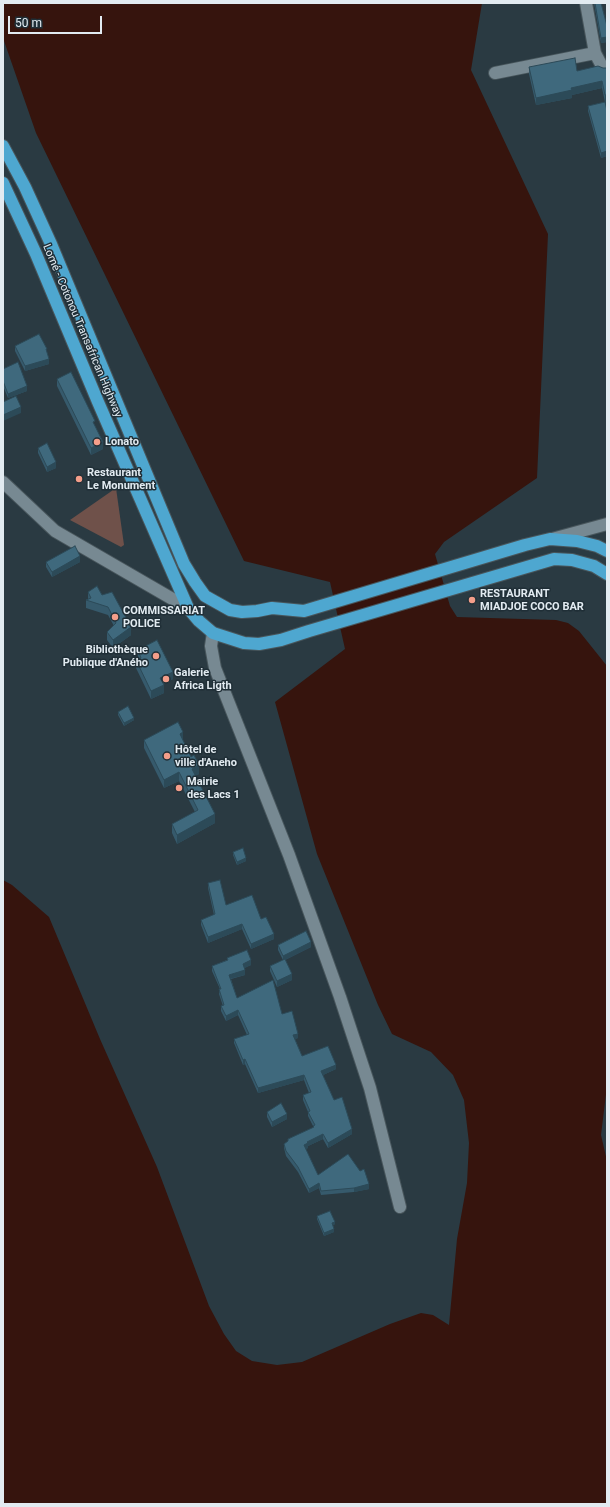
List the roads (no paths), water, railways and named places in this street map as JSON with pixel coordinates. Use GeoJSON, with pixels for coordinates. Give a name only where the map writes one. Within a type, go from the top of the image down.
{"type":"FeatureCollection","features":[{"type":"Feature","properties":{"kind":"highway","name":"Lomé - Cotonou Transafrican Highway"},"geometry":{"type":"LineString","coordinates":[[3,146],[25,187],[52,244],[184,564],[206,596],[230,610],[242,612],[272,608],[304,611],[525,545],[550,540]]}},
{"type":"Feature","properties":{"kind":"highway","name":"Lomé - Cotonou Transafrican Highway"},"geometry":{"type":"LineString","coordinates":[[3,183],[36,254],[98,402],[188,608],[199,621],[213,632],[244,643],[259,644],[281,640],[554,559],[572,560],[594,566],[607,574]]}},
{"type":"Feature","properties":{"kind":"highway"},"geometry":{"type":"LineString","coordinates":[[550,540],[577,541],[597,546],[607,551]]}},
{"type":"Feature","properties":{"kind":"street"},"geometry":{"type":"LineString","coordinates":[[586,3],[595,53],[603,68],[607,68]]}},
{"type":"Feature","properties":{"kind":"street"},"geometry":{"type":"LineString","coordinates":[[495,73],[595,53]]}},
{"type":"Feature","properties":{"kind":"street"},"geometry":{"type":"LineString","coordinates":[[3,482],[55,531],[188,608]]}},
{"type":"Feature","properties":{"kind":"street"},"geometry":{"type":"LineString","coordinates":[[550,540],[607,524]]}},
{"type":"Feature","properties":{"kind":"street"},"geometry":{"type":"LineString","coordinates":[[213,632],[211,646],[214,668],[289,855],[340,997],[370,1088],[400,1207]]}},
{"type":"Feature","properties":{"kind":"place","name":"Lonato"},"geometry":{"type":"Point","coordinates":[97,442]}},
{"type":"Feature","properties":{"kind":"place","name":"Restaurant Le Monument"},"geometry":{"type":"Point","coordinates":[79,479]}},
{"type":"Feature","properties":{"kind":"place","name":"RESTAURANT MIADJOE COCO BAR"},"geometry":{"type":"Point","coordinates":[472,600]}},
{"type":"Feature","properties":{"kind":"place","name":"COMMISSARIAT POLICE"},"geometry":{"type":"Point","coordinates":[115,617]}},
{"type":"Feature","properties":{"kind":"place","name":"Bibliothèque Publique d'Aného"},"geometry":{"type":"Point","coordinates":[156,656]}},
{"type":"Feature","properties":{"kind":"place","name":"Galerie Africa Ligth"},"geometry":{"type":"Point","coordinates":[166,679]}},
{"type":"Feature","properties":{"kind":"place","name":"Hôtel de ville d'Aneho"},"geometry":{"type":"Point","coordinates":[167,756]}},
{"type":"Feature","properties":{"kind":"place","name":"Mairie des Lacs 1"},"geometry":{"type":"Point","coordinates":[179,788]}}]}
